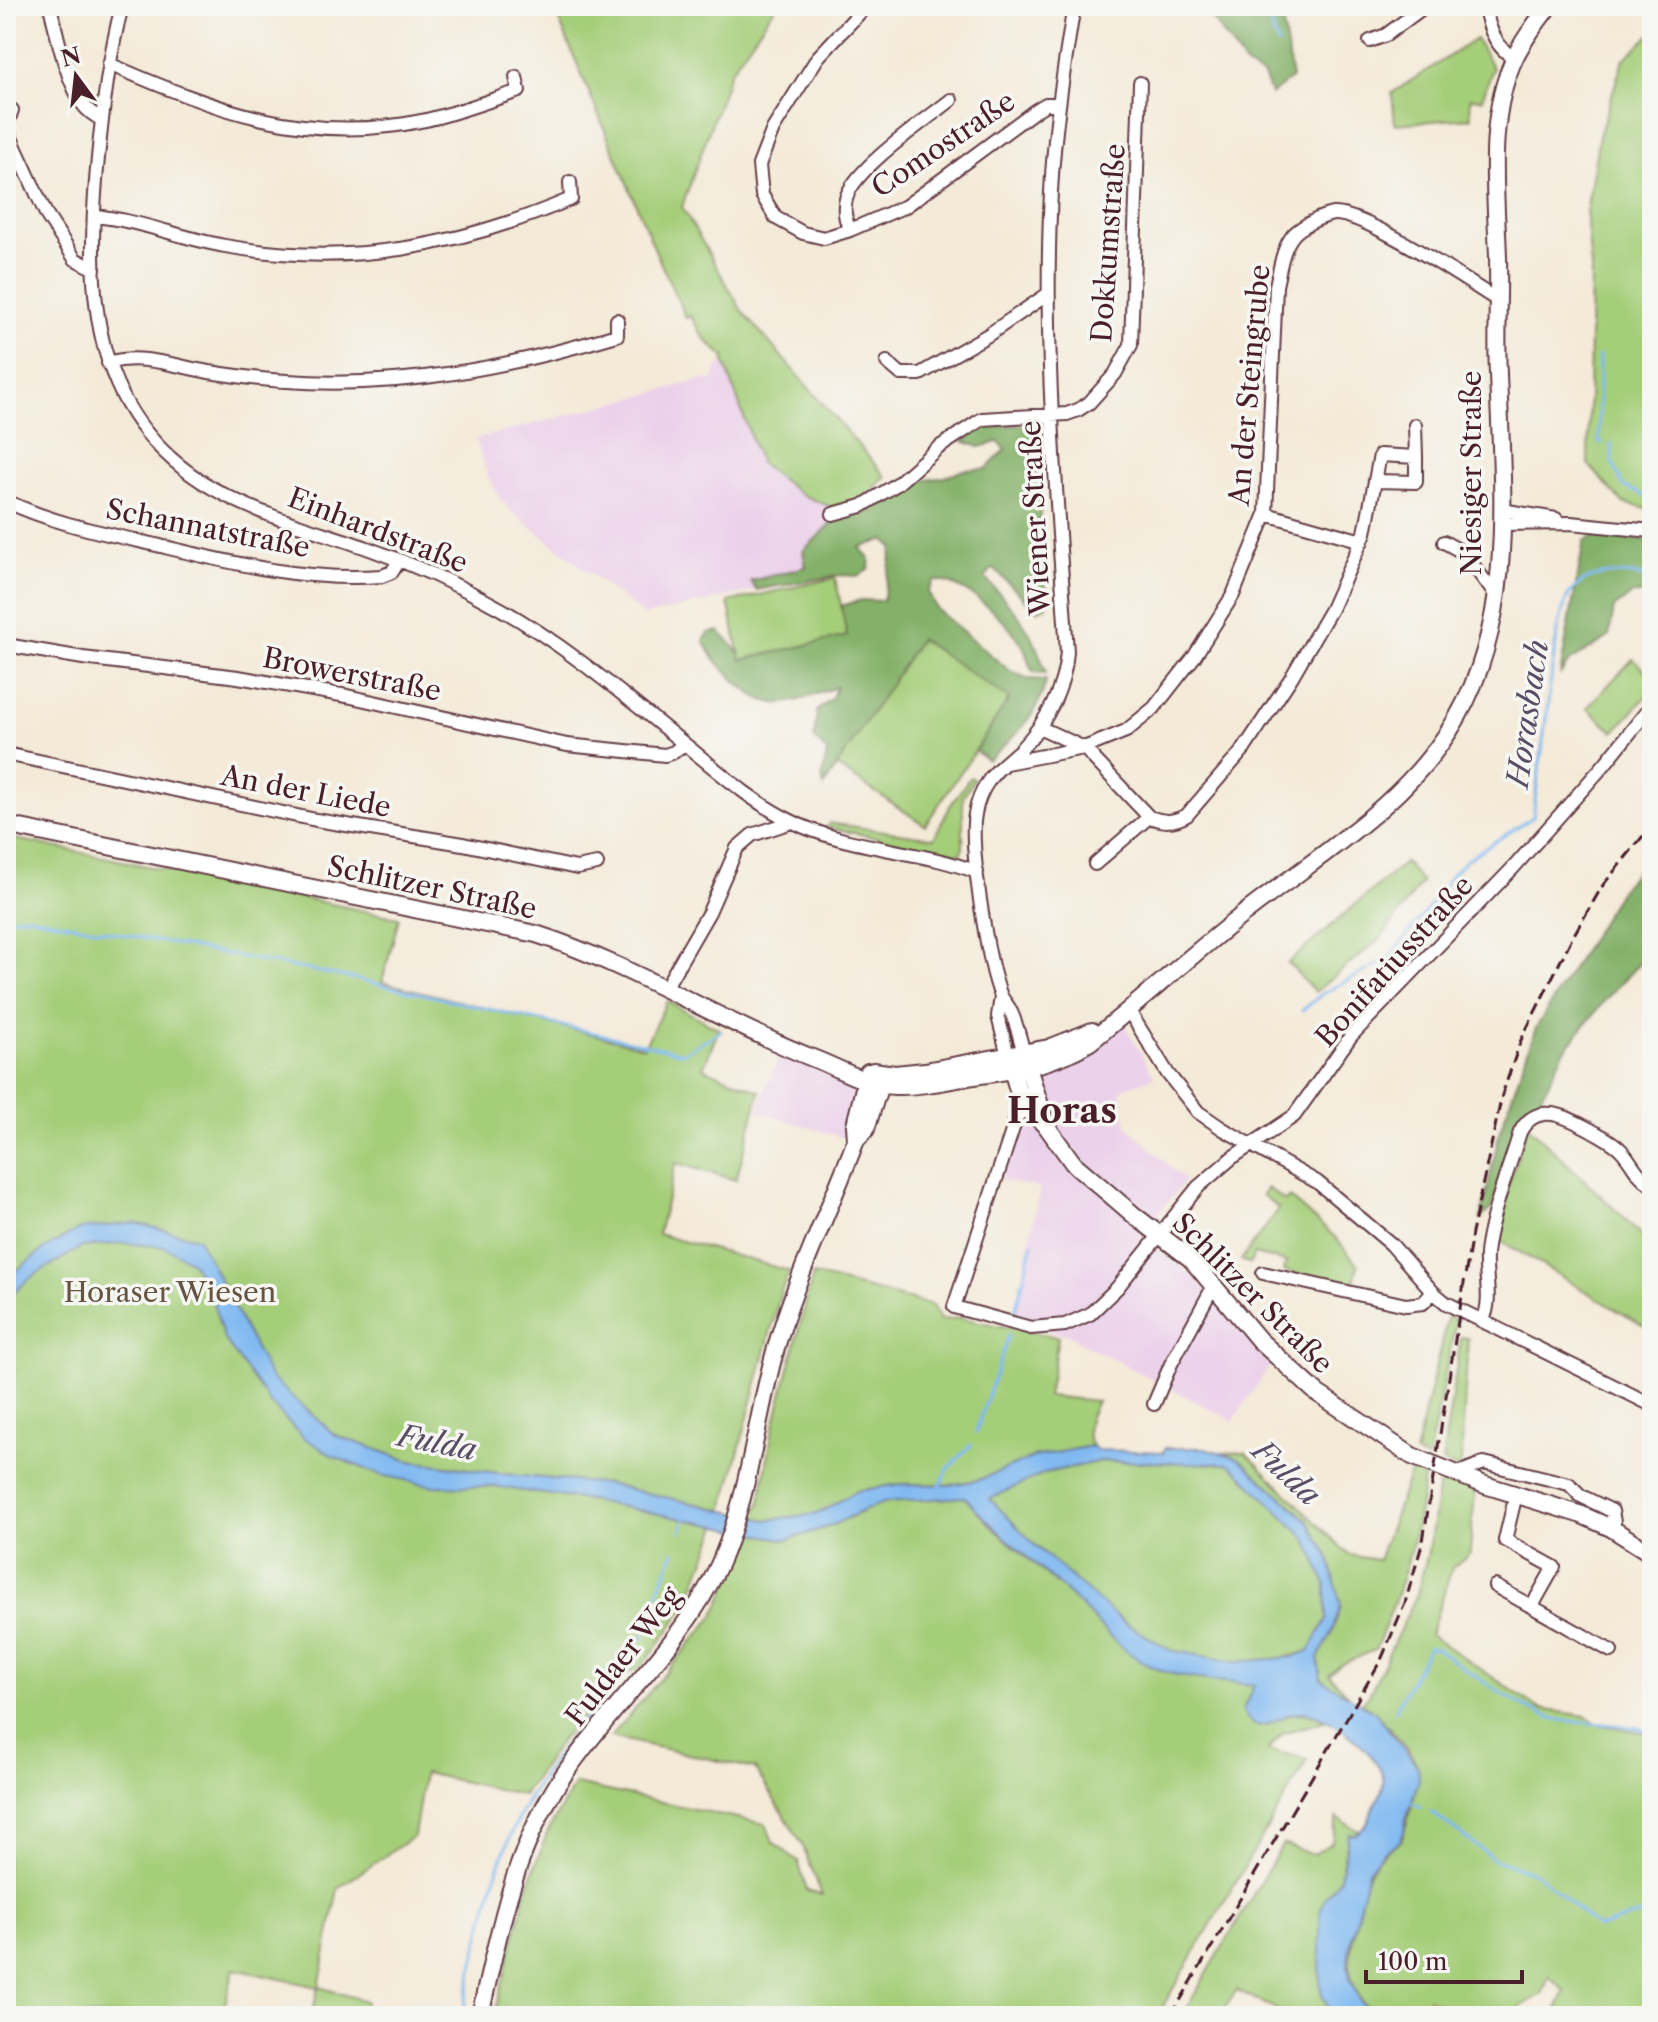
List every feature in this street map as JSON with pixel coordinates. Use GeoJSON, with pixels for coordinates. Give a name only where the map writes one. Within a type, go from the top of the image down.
{"type":"FeatureCollection","features":[{"type":"Feature","properties":{"kind":"main road","name":"Niesiger Straße"},"geometry":{"type":"LineString","coordinates":[[1018,1061],[1048,1063],[1076,1051],[1129,1011],[1205,944],[1374,815],[1426,763],[1458,717],[1484,656],[1497,597],[1502,517],[1496,145],[1500,105],[1514,58],[1549,6]]}},
{"type":"Feature","properties":{"kind":"main road","name":"Schlitzer Straße"},"geometry":{"type":"LineString","coordinates":[[6,825],[511,927],[583,951],[768,1041],[825,1063],[902,1086],[1018,1061]]}},
{"type":"Feature","properties":{"kind":"main road","name":"Schlitzer Straße"},"geometry":{"type":"LineString","coordinates":[[1018,1061],[1028,1109],[1047,1127],[1083,1173],[1191,1259],[1259,1340],[1317,1393],[1412,1456],[1449,1472],[1565,1509],[1611,1528],[1652,1554]]}},
{"type":"Feature","properties":{"kind":"main road","name":"Schlitzer Straße"},"geometry":{"type":"LineString","coordinates":[[1018,1061],[1047,1127]]}},
{"type":"Feature","properties":{"kind":"main road","name":"Fuldaer Weg"},"geometry":{"type":"LineString","coordinates":[[480,2016],[512,1883],[536,1823],[565,1773],[677,1636],[720,1564],[739,1510],[783,1323],[856,1140],[855,1125],[875,1077]]}},
{"type":"Feature","properties":{"kind":"street"},"geometry":{"type":"LineString","coordinates":[[50,6],[82,102],[102,120]]}},
{"type":"Feature","properties":{"kind":"street","name":"Einhardstraße"},"geometry":{"type":"LineString","coordinates":[[122,6],[109,64],[94,216],[97,326],[108,363],[136,419],[168,455],[222,494],[399,561],[469,592],[536,630],[590,668],[739,788],[792,822],[835,836],[950,862],[977,872]]}},
{"type":"Feature","properties":{"kind":"street","name":"Comostraße"},"geometry":{"type":"LineString","coordinates":[[866,6],[818,57],[773,129],[759,165],[762,195],[776,218],[803,233],[824,238],[906,206],[1036,110],[1046,104],[1059,104]]}},
{"type":"Feature","properties":{"kind":"street","name":"Wiener Straße"},"geometry":{"type":"LineString","coordinates":[[1018,1061],[998,1016],[1001,997],[986,932],[973,831],[982,792],[1053,707],[1062,685],[1067,652],[1052,415],[1048,294],[1051,191],[1059,104],[1074,6]]}},
{"type":"Feature","properties":{"kind":"street"},"geometry":{"type":"LineString","coordinates":[[1370,41],[1386,35],[1425,6]]}},
{"type":"Feature","properties":{"kind":"street"},"geometry":{"type":"LineString","coordinates":[[1485,6],[1494,39],[1514,58]]}},
{"type":"Feature","properties":{"kind":"street"},"geometry":{"type":"LineString","coordinates":[[109,64],[227,111],[267,122],[319,128],[390,126],[453,113],[519,91],[516,77]]}},
{"type":"Feature","properties":{"kind":"street","name":"Dokkumstraße"},"geometry":{"type":"LineString","coordinates":[[833,514],[862,506],[874,499],[897,484],[938,448],[982,419],[1067,414],[1089,403],[1115,374],[1131,345],[1140,83]]}},
{"type":"Feature","properties":{"kind":"street"},"geometry":{"type":"LineString","coordinates":[[850,230],[845,218],[846,199],[855,179],[951,100]]}},
{"type":"Feature","properties":{"kind":"street"},"geometry":{"type":"LineString","coordinates":[[12,110],[6,127],[47,216],[75,259],[94,269]]}},
{"type":"Feature","properties":{"kind":"street"},"geometry":{"type":"LineString","coordinates":[[94,216],[263,252],[357,254],[440,243],[517,221],[571,199],[570,182]]}},
{"type":"Feature","properties":{"kind":"street","name":"An der Steingrube"},"geometry":{"type":"LineString","coordinates":[[1004,763],[1084,748],[1126,731],[1154,708],[1186,667],[1233,595],[1266,514],[1276,286],[1284,250],[1295,233],[1318,219],[1334,214],[1356,219],[1497,300]]}},
{"type":"Feature","properties":{"kind":"street"},"geometry":{"type":"LineString","coordinates":[[887,362],[901,374],[920,374],[988,335],[1048,294]]}},
{"type":"Feature","properties":{"kind":"street"},"geometry":{"type":"LineString","coordinates":[[108,363],[140,358],[232,376],[288,382],[403,381],[490,368],[578,347],[617,335],[617,320]]}},
{"type":"Feature","properties":{"kind":"street"},"geometry":{"type":"LineString","coordinates":[[1377,481],[1416,482],[1415,425]]}},
{"type":"Feature","properties":{"kind":"street"},"geometry":{"type":"LineString","coordinates":[[1039,727],[1084,748],[1149,817],[1162,822],[1175,822],[1187,815],[1244,749],[1291,678],[1331,609],[1362,541],[1380,455],[1416,457]]}},
{"type":"Feature","properties":{"kind":"street","name":"Schannatstraße"},"geometry":{"type":"LineString","coordinates":[[6,501],[76,526],[282,572],[377,577],[392,572],[399,561]]}},
{"type":"Feature","properties":{"kind":"street"},"geometry":{"type":"LineString","coordinates":[[1266,514],[1362,541]]}},
{"type":"Feature","properties":{"kind":"street"},"geometry":{"type":"LineString","coordinates":[[1502,517],[1652,531]]}},
{"type":"Feature","properties":{"kind":"street"},"geometry":{"type":"LineString","coordinates":[[1444,542],[1464,553],[1497,597]]}},
{"type":"Feature","properties":{"kind":"street","name":"Browerstraße"},"geometry":{"type":"LineString","coordinates":[[6,645],[316,690],[567,745],[665,755],[684,744]]}},
{"type":"Feature","properties":{"kind":"street","name":"Bonifatiusstraße"},"geometry":{"type":"LineString","coordinates":[[1028,1109],[1017,1116],[954,1307],[1031,1328],[1065,1325],[1090,1314],[1117,1288],[1198,1187],[1233,1157],[1294,1116],[1351,1036],[1514,867],[1652,705]]}},
{"type":"Feature","properties":{"kind":"street","name":"An der Liede"},"geometry":{"type":"LineString","coordinates":[[6,754],[316,820],[463,844],[577,868],[597,864]]}},
{"type":"Feature","properties":{"kind":"street"},"geometry":{"type":"LineString","coordinates":[[1095,864],[1149,817]]}},
{"type":"Feature","properties":{"kind":"street"},"geometry":{"type":"LineString","coordinates":[[664,990],[709,912],[737,848],[752,835],[792,822]]}},
{"type":"Feature","properties":{"kind":"street"},"geometry":{"type":"LineString","coordinates":[[1129,1011],[1183,1097],[1198,1112],[1317,1182],[1391,1244],[1446,1303],[1652,1405]]}},
{"type":"Feature","properties":{"kind":"street"},"geometry":{"type":"LineString","coordinates":[[1483,1320],[1488,1304],[1485,1264],[1488,1238],[1520,1132],[1531,1118],[1557,1114],[1602,1136],[1623,1151],[1639,1177],[1650,1184]]}},
{"type":"Feature","properties":{"kind":"street"},"geometry":{"type":"LineString","coordinates":[[1263,1273],[1406,1305],[1423,1303],[1433,1292]]}},
{"type":"Feature","properties":{"kind":"street"},"geometry":{"type":"LineString","coordinates":[[1154,1404],[1171,1364],[1214,1285]]}},
{"type":"Feature","properties":{"kind":"street"},"geometry":{"type":"LineString","coordinates":[[1449,1472],[1484,1463],[1569,1484],[1581,1496],[1612,1511],[1614,1522],[1611,1528]]}},
{"type":"Feature","properties":{"kind":"street"},"geometry":{"type":"LineString","coordinates":[[1516,1494],[1505,1540],[1554,1567],[1532,1606]]}},
{"type":"Feature","properties":{"kind":"street"},"geometry":{"type":"LineString","coordinates":[[1495,1586],[1611,1651]]}},
{"type":"Feature","properties":{"kind":"shaded area"},"geometry":{"type":"Polygon","coordinates":[[[724,361],[760,463],[800,494],[831,507],[834,521],[803,551],[806,567],[751,581],[756,590],[644,616],[512,512],[500,499],[487,474],[476,439],[705,379],[712,381],[717,368],[724,361]]]}},
{"type":"Feature","properties":{"kind":"shaded area"},"geometry":{"type":"Polygon","coordinates":[[[1125,1025],[1154,1077],[1121,1089],[1127,1126],[1185,1181],[1140,1235],[1201,1283],[1272,1363],[1233,1421],[1076,1340],[1074,1336],[1013,1324],[1040,1188],[1001,1180],[1021,1120],[1049,1108],[1042,1087],[1047,1069],[1083,1052],[1125,1025]]]}},
{"type":"Feature","properties":{"kind":"shaded area"},"geometry":{"type":"Polygon","coordinates":[[[780,1054],[846,1082],[852,1088],[853,1104],[844,1138],[757,1111],[780,1054]]]}},
{"type":"Feature","properties":{"kind":"green space"},"geometry":{"type":"Polygon","coordinates":[[[553,6],[776,6],[730,72],[682,207],[742,311],[886,477],[860,501],[831,507],[800,494],[760,463],[725,357],[705,339],[691,316],[686,318],[553,6]]]}},
{"type":"Feature","properties":{"kind":"green space"},"geometry":{"type":"Polygon","coordinates":[[[1203,6],[1280,6],[1292,78],[1271,94],[1264,76],[1246,66],[1203,6]]]}},
{"type":"Feature","properties":{"kind":"green space"},"geometry":{"type":"Polygon","coordinates":[[[1652,33],[1652,510],[1623,503],[1588,464],[1591,268],[1586,212],[1599,136],[1623,60],[1652,33]]]}},
{"type":"Feature","properties":{"kind":"green space"},"geometry":{"type":"Polygon","coordinates":[[[1476,39],[1493,68],[1482,99],[1470,98],[1471,118],[1395,124],[1392,93],[1476,39]]]}},
{"type":"Feature","properties":{"kind":"green space"},"geometry":{"type":"Polygon","coordinates":[[[1034,424],[1047,606],[1037,611],[993,568],[985,578],[1022,621],[1035,643],[1046,673],[1033,672],[1024,647],[1015,634],[971,594],[946,582],[934,581],[928,592],[937,610],[1010,671],[1029,679],[1046,680],[1038,704],[1016,734],[988,760],[975,751],[1009,699],[920,639],[824,786],[822,777],[827,752],[814,738],[817,711],[832,698],[836,687],[783,703],[760,699],[729,675],[717,661],[704,640],[708,633],[719,631],[739,652],[741,660],[847,636],[841,606],[861,600],[883,601],[893,547],[885,540],[860,547],[870,560],[869,569],[859,576],[841,575],[756,590],[751,581],[806,567],[803,551],[834,521],[870,512],[908,483],[945,477],[964,470],[986,469],[1006,449],[998,442],[979,447],[963,441],[984,427],[1034,424]]]}},
{"type":"Feature","properties":{"kind":"green space"},"geometry":{"type":"Polygon","coordinates":[[[1595,536],[1652,540],[1652,594],[1632,594],[1614,608],[1609,637],[1568,663],[1560,675],[1584,541],[1595,536]]]}},
{"type":"Feature","properties":{"kind":"green space"},"geometry":{"type":"Polygon","coordinates":[[[835,578],[848,636],[741,660],[728,602],[835,578]]]}},
{"type":"Feature","properties":{"kind":"green space"},"geometry":{"type":"Polygon","coordinates":[[[920,639],[1010,699],[925,825],[835,765],[920,639]]]}},
{"type":"Feature","properties":{"kind":"green space"},"geometry":{"type":"Polygon","coordinates":[[[1633,659],[1652,677],[1652,690],[1614,732],[1587,708],[1633,659]]]}},
{"type":"Feature","properties":{"kind":"green space"},"geometry":{"type":"Polygon","coordinates":[[[970,777],[974,779],[963,797],[961,853],[955,855],[827,827],[829,823],[934,838],[950,806],[970,777]]]}},
{"type":"Feature","properties":{"kind":"green space","name":"Horaser Wiesen"},"geometry":{"type":"Polygon","coordinates":[[[6,837],[399,918],[382,982],[644,1047],[667,1001],[719,1029],[703,1068],[760,1091],[736,1180],[676,1163],[658,1234],[789,1271],[723,1510],[607,1484],[409,1461],[335,1435],[309,1411],[310,1432],[434,1486],[497,1487],[594,1501],[718,1526],[687,1604],[667,1633],[641,1667],[623,1675],[562,1739],[523,1795],[424,1773],[414,1836],[338,1888],[319,1987],[366,2001],[363,2016],[312,2016],[318,1987],[234,1969],[222,2016],[18,2016],[6,2006],[6,837]]]}},
{"type":"Feature","properties":{"kind":"green space"},"geometry":{"type":"Polygon","coordinates":[[[1652,852],[1652,950],[1605,1000],[1564,1051],[1537,1106],[1522,1115],[1491,1209],[1481,1218],[1500,1130],[1536,1028],[1621,889],[1652,852]]]}},
{"type":"Feature","properties":{"kind":"green space"},"geometry":{"type":"Polygon","coordinates":[[[1405,862],[1422,882],[1380,939],[1315,992],[1288,963],[1405,862]]]}},
{"type":"Feature","properties":{"kind":"green space"},"geometry":{"type":"Polygon","coordinates":[[[1527,1125],[1652,1245],[1652,1331],[1493,1236],[1527,1125]]]}},
{"type":"Feature","properties":{"kind":"green space"},"geometry":{"type":"Polygon","coordinates":[[[1268,1188],[1285,1201],[1289,1197],[1335,1237],[1358,1265],[1353,1287],[1284,1271],[1286,1262],[1254,1254],[1250,1264],[1241,1260],[1279,1209],[1262,1195],[1268,1188]]]}},
{"type":"Feature","properties":{"kind":"green space"},"geometry":{"type":"Polygon","coordinates":[[[813,1275],[932,1305],[940,1320],[960,1318],[1058,1337],[1048,1396],[1097,1401],[1087,1429],[1092,1446],[1034,1457],[979,1480],[950,1485],[900,1484],[857,1491],[817,1514],[766,1520],[753,1517],[760,1503],[772,1434],[813,1275]]]}},
{"type":"Feature","properties":{"kind":"green space"},"geometry":{"type":"Polygon","coordinates":[[[1448,1315],[1456,1321],[1428,1459],[1415,1454],[1448,1315]]]}},
{"type":"Feature","properties":{"kind":"green space"},"geometry":{"type":"Polygon","coordinates":[[[1461,1337],[1468,1338],[1461,1463],[1458,1469],[1442,1462],[1461,1337]]]}},
{"type":"Feature","properties":{"kind":"green space"},"geometry":{"type":"Polygon","coordinates":[[[1245,1452],[1349,1555],[1378,1560],[1413,1465],[1425,1471],[1407,1562],[1375,1650],[1342,1664],[1329,1675],[1348,1694],[1328,1686],[1318,1674],[1318,1658],[1331,1635],[1341,1606],[1308,1520],[1238,1458],[1221,1453],[1245,1452]]]}},
{"type":"Feature","properties":{"kind":"green space"},"geometry":{"type":"Polygon","coordinates":[[[1102,1461],[1230,1464],[1307,1539],[1326,1584],[1327,1619],[1309,1651],[1276,1659],[1240,1661],[1187,1655],[1164,1647],[1124,1622],[1083,1590],[989,1498],[1044,1473],[1102,1461]]]}},
{"type":"Feature","properties":{"kind":"green space"},"geometry":{"type":"Polygon","coordinates":[[[1440,1477],[1475,1489],[1470,1553],[1452,1568],[1430,1635],[1540,1709],[1586,1716],[1598,1724],[1652,1734],[1652,2016],[1554,2016],[1565,1991],[1549,1977],[1542,1994],[1520,2007],[1516,2016],[1374,2016],[1352,1981],[1351,1946],[1365,1883],[1373,1865],[1401,1841],[1418,1775],[1415,1761],[1403,1743],[1362,1703],[1370,1693],[1417,1594],[1429,1548],[1440,1477]]]}},
{"type":"Feature","properties":{"kind":"green space"},"geometry":{"type":"Polygon","coordinates":[[[965,1497],[992,1527],[1073,1598],[1116,1641],[1239,1683],[1255,1685],[1266,1725],[1282,1717],[1302,1713],[1325,1721],[1283,1733],[1268,1750],[1308,1759],[1157,2016],[494,2016],[526,1892],[547,1833],[575,1784],[766,1824],[773,1842],[798,1861],[807,1891],[822,1895],[802,1844],[755,1769],[611,1737],[714,1616],[745,1545],[747,1532],[787,1540],[830,1526],[883,1502],[965,1497]]]}},
{"type":"Feature","properties":{"kind":"green space"},"geometry":{"type":"Polygon","coordinates":[[[1337,1818],[1359,1831],[1349,1834],[1340,1878],[1320,1912],[1320,1981],[1322,1995],[1333,2016],[1290,2016],[1237,1990],[1218,2016],[1182,2016],[1283,1844],[1313,1855],[1332,1842],[1337,1818]]]}},
{"type":"Feature","properties":{"kind":"sand"},"geometry":{"type":"Polygon","coordinates":[[[1428,1998],[1454,2011],[1451,2016],[1430,2016],[1421,2011],[1428,1998]]]}},
{"type":"Feature","properties":{"kind":"water"},"geometry":{"type":"Polygon","coordinates":[[[135,1223],[198,1238],[270,1377],[335,1435],[409,1461],[607,1484],[766,1520],[817,1514],[857,1491],[900,1484],[950,1485],[979,1480],[1034,1457],[1092,1446],[1097,1450],[1164,1452],[1165,1448],[1205,1448],[1238,1458],[1308,1521],[1329,1557],[1341,1606],[1331,1635],[1318,1658],[1321,1679],[1376,1713],[1418,1767],[1419,1779],[1404,1832],[1400,1841],[1383,1852],[1368,1871],[1350,1945],[1350,1979],[1361,2002],[1374,2016],[1333,2016],[1322,1995],[1320,1981],[1320,1912],[1340,1878],[1349,1834],[1355,1835],[1368,1822],[1383,1787],[1383,1777],[1371,1756],[1336,1725],[1311,1713],[1300,1712],[1268,1724],[1254,1724],[1243,1710],[1254,1685],[1172,1674],[1135,1658],[965,1497],[883,1502],[830,1526],[787,1540],[594,1501],[497,1487],[434,1486],[381,1475],[333,1456],[303,1437],[270,1403],[224,1339],[212,1299],[192,1262],[165,1247],[124,1243],[82,1247],[33,1276],[6,1299],[6,1279],[44,1249],[80,1229],[135,1223]],[[1101,1461],[1044,1473],[990,1499],[1036,1546],[1123,1622],[1170,1650],[1235,1662],[1293,1657],[1309,1651],[1327,1619],[1326,1584],[1307,1539],[1230,1464],[1101,1461]]]}},
{"type":"Feature","properties":{"kind":"waterway"},"geometry":{"type":"LineString","coordinates":[[1266,12],[1278,44]]}},
{"type":"Feature","properties":{"kind":"waterway"},"geometry":{"type":"LineString","coordinates":[[1599,356],[1599,443],[1602,443]]}},
{"type":"Feature","properties":{"kind":"waterway"},"geometry":{"type":"LineString","coordinates":[[1611,444],[1612,461],[1623,486],[1652,499]]}},
{"type":"Feature","properties":{"kind":"waterway","name":"Horasbach"},"geometry":{"type":"LineString","coordinates":[[1302,1011],[1323,993],[1389,959],[1448,879],[1466,860],[1533,817],[1554,652],[1566,602],[1579,584],[1598,576],[1620,574],[1652,578]]}},
{"type":"Feature","properties":{"kind":"waterway"},"geometry":{"type":"LineString","coordinates":[[6,918],[27,916],[351,978],[683,1053],[721,1031]]}},
{"type":"Feature","properties":{"kind":"waterway","name":"Horasbach"},"geometry":{"type":"LineString","coordinates":[[1014,1315],[1033,1243]]}},
{"type":"Feature","properties":{"kind":"waterway","name":"Horasbach"},"geometry":{"type":"LineString","coordinates":[[976,1432],[1009,1334]]}},
{"type":"Feature","properties":{"kind":"waterway","name":"Horasbach"},"geometry":{"type":"LineString","coordinates":[[940,1486],[948,1469],[971,1445]]}},
{"type":"Feature","properties":{"kind":"waterway"},"geometry":{"type":"LineString","coordinates":[[681,1532],[686,1517]]}},
{"type":"Feature","properties":{"kind":"waterway"},"geometry":{"type":"LineString","coordinates":[[627,1665],[647,1628],[674,1552]]}},
{"type":"Feature","properties":{"kind":"waterway"},"geometry":{"type":"LineString","coordinates":[[1395,1711],[1429,1647],[1437,1649],[1515,1701],[1547,1717],[1652,1732]]}},
{"type":"Feature","properties":{"kind":"waterway"},"geometry":{"type":"LineString","coordinates":[[462,2016],[492,1888],[520,1815],[554,1760],[620,1675]]}},
{"type":"Feature","properties":{"kind":"waterway"},"geometry":{"type":"LineString","coordinates":[[1410,1802],[1421,1807]]}},
{"type":"Feature","properties":{"kind":"waterway"},"geometry":{"type":"LineString","coordinates":[[1431,1812],[1495,1860],[1536,1873],[1598,1928],[1652,1911]]}},
{"type":"Feature","properties":{"kind":"waterway"},"geometry":{"type":"LineString","coordinates":[[6,2003],[21,2016]]}},
{"type":"Feature","properties":{"kind":"railway"},"geometry":{"type":"LineString","coordinates":[[1171,2016],[1381,1660],[1405,1603],[1423,1541],[1472,1233],[1502,1095],[1521,1040],[1572,938],[1603,885],[1652,825]]}},
{"type":"Feature","properties":{"kind":"district","name":"Horas"},"geometry":{"type":"Point","coordinates":[1062,1110]}},
{"type":"Feature","properties":{"kind":"water label","name":"Fulda"},"geometry":{"type":"Point","coordinates":[437,1443]}},
{"type":"Feature","properties":{"kind":"water label","name":"Fulda"},"geometry":{"type":"Point","coordinates":[1286,1473]}}]}
